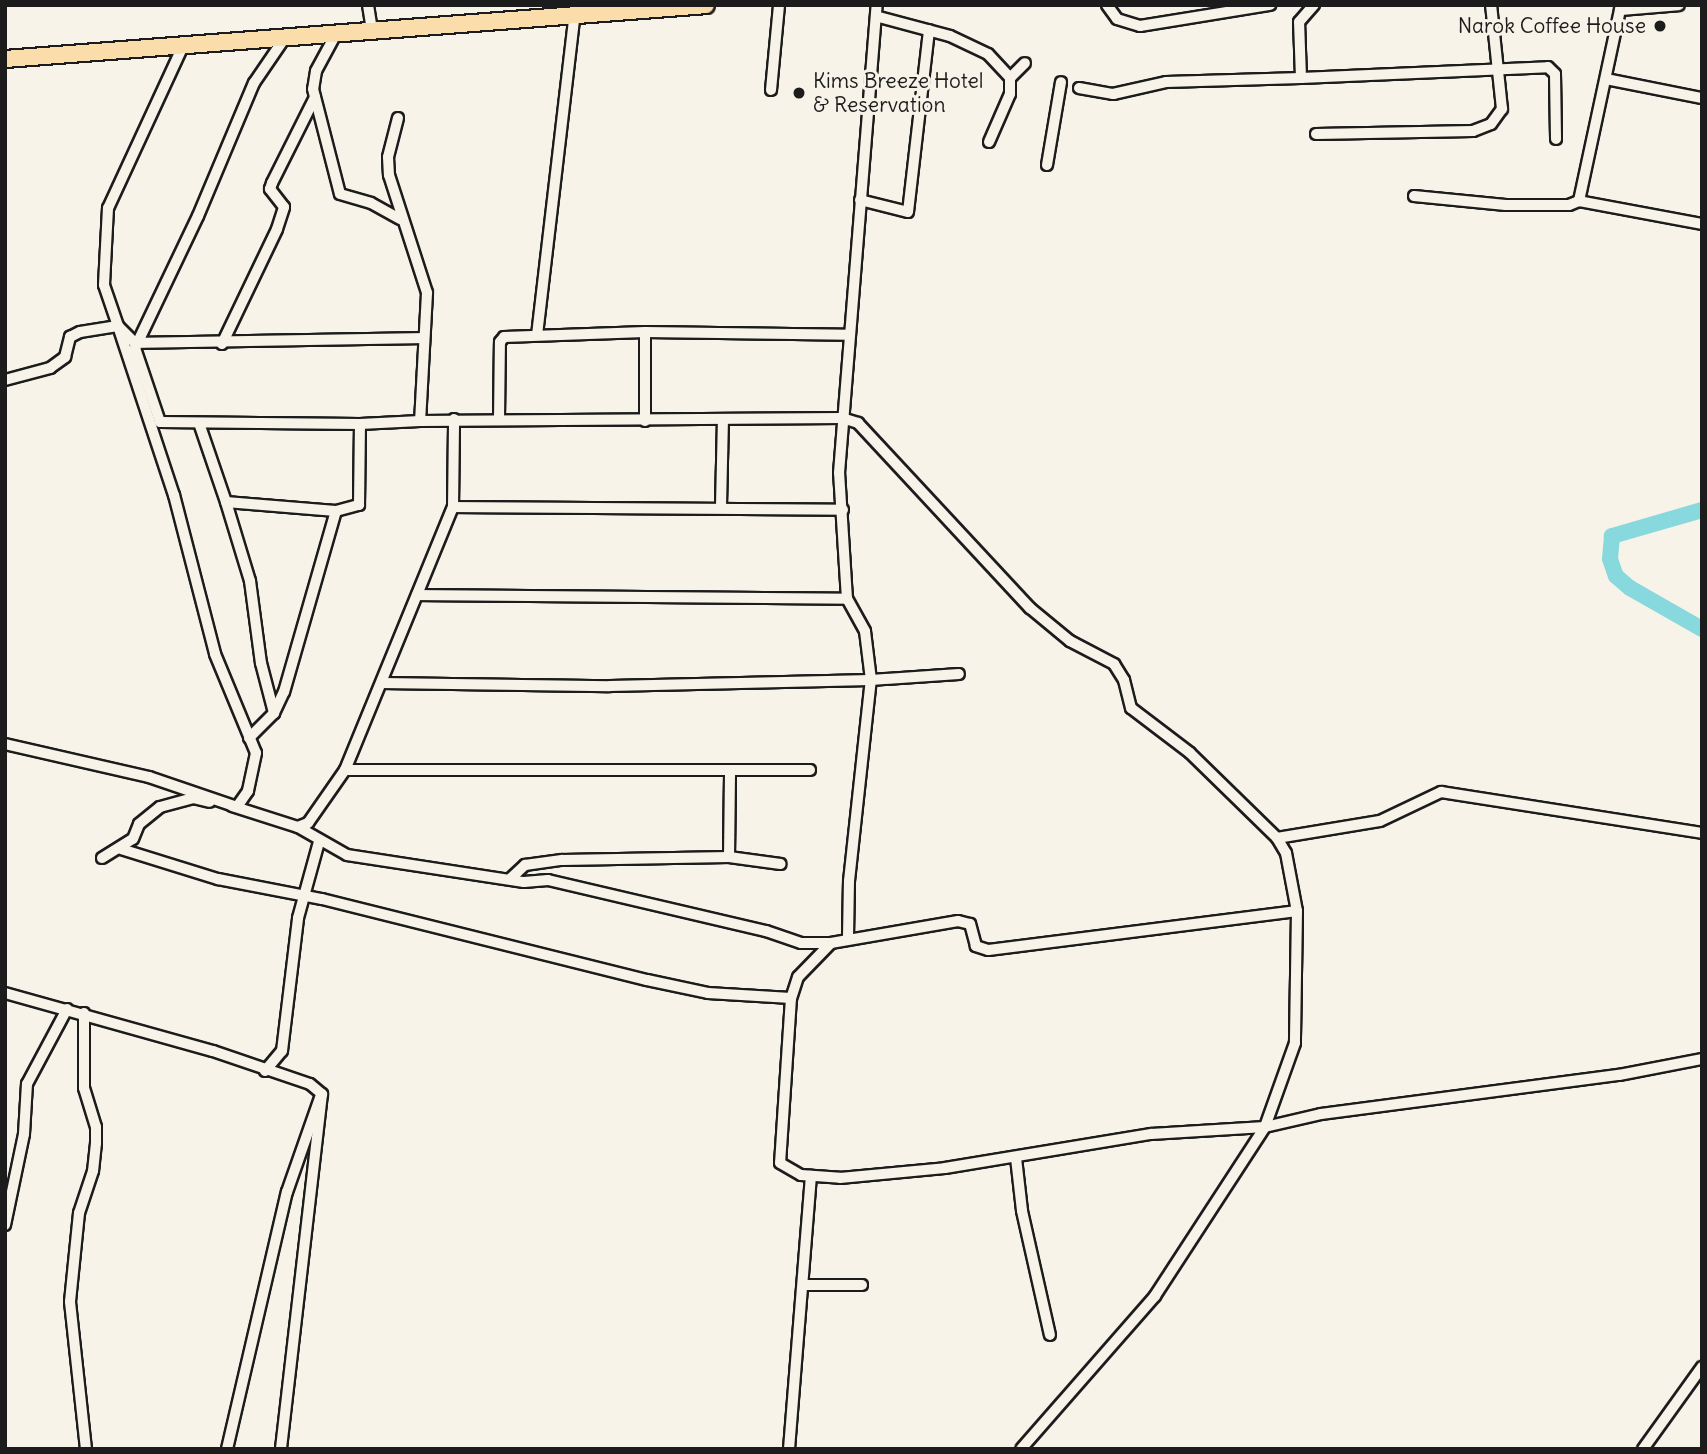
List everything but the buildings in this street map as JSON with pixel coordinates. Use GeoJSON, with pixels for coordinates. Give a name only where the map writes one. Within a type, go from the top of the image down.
{"type":"FeatureCollection","features":[{"type":"Feature","properties":{"kind":"highway"},"geometry":{"type":"LineString","coordinates":[[5,59],[284,39],[575,12],[706,5]]}},
{"type":"Feature","properties":{"kind":"street"},"geometry":{"type":"LineString","coordinates":[[368,5],[372,29]]}},
{"type":"Feature","properties":{"kind":"street"},"geometry":{"type":"LineString","coordinates":[[771,90],[779,5]]}},
{"type":"Feature","properties":{"kind":"street"},"geometry":{"type":"LineString","coordinates":[[848,937],[849,881],[871,680],[865,631],[847,599],[842,418],[860,200],[879,17],[877,5]]}},
{"type":"Feature","properties":{"kind":"street"},"geometry":{"type":"LineString","coordinates":[[1107,5],[1117,19],[1140,26],[1270,5]]}},
{"type":"Feature","properties":{"kind":"street"},"geometry":{"type":"LineString","coordinates":[[1301,78],[1299,22],[1314,5]]}},
{"type":"Feature","properties":{"kind":"street"},"geometry":{"type":"LineString","coordinates":[[1316,134],[1473,131],[1491,124],[1502,109],[1500,69],[1491,5]]}},
{"type":"Feature","properties":{"kind":"street"},"geometry":{"type":"LineString","coordinates":[[1579,201],[1621,8],[1679,5]]}},
{"type":"Feature","properties":{"kind":"street"},"geometry":{"type":"LineString","coordinates":[[537,335],[575,12]]}},
{"type":"Feature","properties":{"kind":"street"},"geometry":{"type":"LineString","coordinates":[[879,17],[929,30],[988,54],[1010,78],[1010,93],[989,142]]}},
{"type":"Feature","properties":{"kind":"street"},"geometry":{"type":"LineString","coordinates":[[860,200],[908,212],[929,30]]}},
{"type":"Feature","properties":{"kind":"street"},"geometry":{"type":"LineString","coordinates":[[337,32],[316,71],[315,97],[340,194],[371,203],[400,219]]}},
{"type":"Feature","properties":{"kind":"street"},"geometry":{"type":"LineString","coordinates":[[135,343],[198,216],[254,83],[284,39]]}},
{"type":"Feature","properties":{"kind":"street"},"geometry":{"type":"LineString","coordinates":[[183,46],[108,208],[104,285],[174,495],[215,654],[256,752],[248,792],[237,807]]}},
{"type":"Feature","properties":{"kind":"street"},"geometry":{"type":"LineString","coordinates":[[1010,78],[1025,63]]}},
{"type":"Feature","properties":{"kind":"street"},"geometry":{"type":"LineString","coordinates":[[1079,88],[1113,94],[1166,82],[1548,67],[1555,74],[1556,139]]}},
{"type":"Feature","properties":{"kind":"street"},"geometry":{"type":"LineString","coordinates":[[1606,79],[1702,98]]}},
{"type":"Feature","properties":{"kind":"street"},"geometry":{"type":"LineString","coordinates":[[1048,165],[1061,82]]}},
{"type":"Feature","properties":{"kind":"street"},"geometry":{"type":"LineString","coordinates":[[222,344],[277,229],[284,207],[270,189],[315,97]]}},
{"type":"Feature","properties":{"kind":"street"},"geometry":{"type":"LineString","coordinates":[[398,118],[388,157],[400,219],[413,246],[427,293],[422,338],[421,421]]}},
{"type":"Feature","properties":{"kind":"street"},"geometry":{"type":"LineString","coordinates":[[1414,196],[1506,205],[1569,205],[1579,201],[1702,224]]}},
{"type":"Feature","properties":{"kind":"street"},"geometry":{"type":"LineString","coordinates":[[118,326],[135,343],[160,422],[360,424],[454,419],[645,421],[842,418],[858,423],[1030,608],[1070,642],[1114,664],[1124,680],[1131,708],[1190,753],[1277,838],[1289,863],[1297,911],[1295,1043],[1265,1127],[1155,1296],[1021,1449]]}},
{"type":"Feature","properties":{"kind":"street"},"geometry":{"type":"LineString","coordinates":[[5,380],[50,368],[65,357],[70,337],[80,332],[118,326]]}},
{"type":"Feature","properties":{"kind":"street"},"geometry":{"type":"LineString","coordinates":[[645,332],[645,421]]}},
{"type":"Feature","properties":{"kind":"street"},"geometry":{"type":"LineString","coordinates":[[499,419],[500,339],[537,335],[645,332],[848,335]]}},
{"type":"Feature","properties":{"kind":"street"},"geometry":{"type":"LineString","coordinates":[[135,343],[222,344],[422,338]]}},
{"type":"Feature","properties":{"kind":"street"},"geometry":{"type":"LineString","coordinates":[[298,827],[308,823],[345,770],[453,507],[454,419]]}},
{"type":"Feature","properties":{"kind":"street"},"geometry":{"type":"LineString","coordinates":[[720,506],[723,420]]}},
{"type":"Feature","properties":{"kind":"street"},"geometry":{"type":"LineString","coordinates":[[199,423],[250,581],[261,663],[274,713]]}},
{"type":"Feature","properties":{"kind":"street"},"geometry":{"type":"LineString","coordinates":[[226,502],[336,511],[352,509],[362,499],[360,424]]}},
{"type":"Feature","properties":{"kind":"street"},"geometry":{"type":"LineString","coordinates":[[453,507],[720,506],[843,510]]}},
{"type":"Feature","properties":{"kind":"street"},"geometry":{"type":"LineString","coordinates":[[249,738],[274,713],[284,692],[336,511]]}},
{"type":"Feature","properties":{"kind":"street"},"geometry":{"type":"LineString","coordinates":[[417,594],[847,599]]}},
{"type":"Feature","properties":{"kind":"street"},"geometry":{"type":"LineString","coordinates":[[382,683],[610,686],[871,680],[959,674]]}},
{"type":"Feature","properties":{"kind":"street"},"geometry":{"type":"LineString","coordinates":[[5,744],[149,777],[298,827],[319,842],[384,863],[510,879],[548,880],[766,931],[801,943],[831,943],[848,937],[958,921],[970,924],[976,946],[989,950],[1297,911]]}},
{"type":"Feature","properties":{"kind":"street"},"geometry":{"type":"LineString","coordinates":[[345,770],[810,770]]}},
{"type":"Feature","properties":{"kind":"street"},"geometry":{"type":"LineString","coordinates":[[729,857],[730,770]]}},
{"type":"Feature","properties":{"kind":"street"},"geometry":{"type":"LineString","coordinates":[[1277,838],[1380,821],[1441,792],[1702,833]]}},
{"type":"Feature","properties":{"kind":"street"},"geometry":{"type":"LineString","coordinates":[[102,859],[133,839],[139,824],[160,807],[193,798],[237,807]]}},
{"type":"Feature","properties":{"kind":"street"},"geometry":{"type":"LineString","coordinates":[[265,1071],[282,1051],[304,896],[319,842]]}},
{"type":"Feature","properties":{"kind":"street"},"geometry":{"type":"LineString","coordinates":[[121,849],[218,879],[304,896],[684,988],[791,998]]}},
{"type":"Feature","properties":{"kind":"street"},"geometry":{"type":"LineString","coordinates":[[510,879],[525,865],[562,860],[729,857],[780,864]]}},
{"type":"Feature","properties":{"kind":"street"},"geometry":{"type":"LineString","coordinates":[[831,943],[798,977],[791,998],[778,1159],[788,1171],[811,1176],[840,1178],[1016,1158],[1151,1134],[1265,1127],[1321,1114],[1619,1075],[1702,1059]]}},
{"type":"Feature","properties":{"kind":"street"},"geometry":{"type":"LineString","coordinates":[[5,993],[84,1013],[310,1084],[322,1094]]}},
{"type":"Feature","properties":{"kind":"street"},"geometry":{"type":"LineString","coordinates":[[5,1225],[24,1134],[27,1084],[66,1009]]}},
{"type":"Feature","properties":{"kind":"street"},"geometry":{"type":"LineString","coordinates":[[84,1013],[84,1088],[96,1127],[96,1143],[93,1171],[79,1213],[69,1302],[86,1449]]}},
{"type":"Feature","properties":{"kind":"street"},"geometry":{"type":"LineString","coordinates":[[228,1449],[286,1192],[322,1094]]}},
{"type":"Feature","properties":{"kind":"street"},"geometry":{"type":"LineString","coordinates":[[281,1449],[322,1094]]}},
{"type":"Feature","properties":{"kind":"street"},"geometry":{"type":"LineString","coordinates":[[1016,1158],[1022,1211],[1050,1335]]}},
{"type":"Feature","properties":{"kind":"street"},"geometry":{"type":"LineString","coordinates":[[789,1449],[811,1176]]}},
{"type":"Feature","properties":{"kind":"street"},"geometry":{"type":"LineString","coordinates":[[804,1285],[862,1285]]}},
{"type":"Feature","properties":{"kind":"street"},"geometry":{"type":"LineString","coordinates":[[1643,1449],[1702,1367]]}},
{"type":"Feature","properties":{"kind":"waterway"},"geometry":{"type":"LineString","coordinates":[[1702,510],[1612,536],[1610,559],[1616,576],[1630,588],[1702,629]]}},
{"type":"Feature","properties":{"kind":"place","name":"Narok Coffee House"},"geometry":{"type":"Point","coordinates":[1660,26]}},
{"type":"Feature","properties":{"kind":"place","name":"Kims Breeze Hotel & Reservation"},"geometry":{"type":"Point","coordinates":[799,93]}}]}
